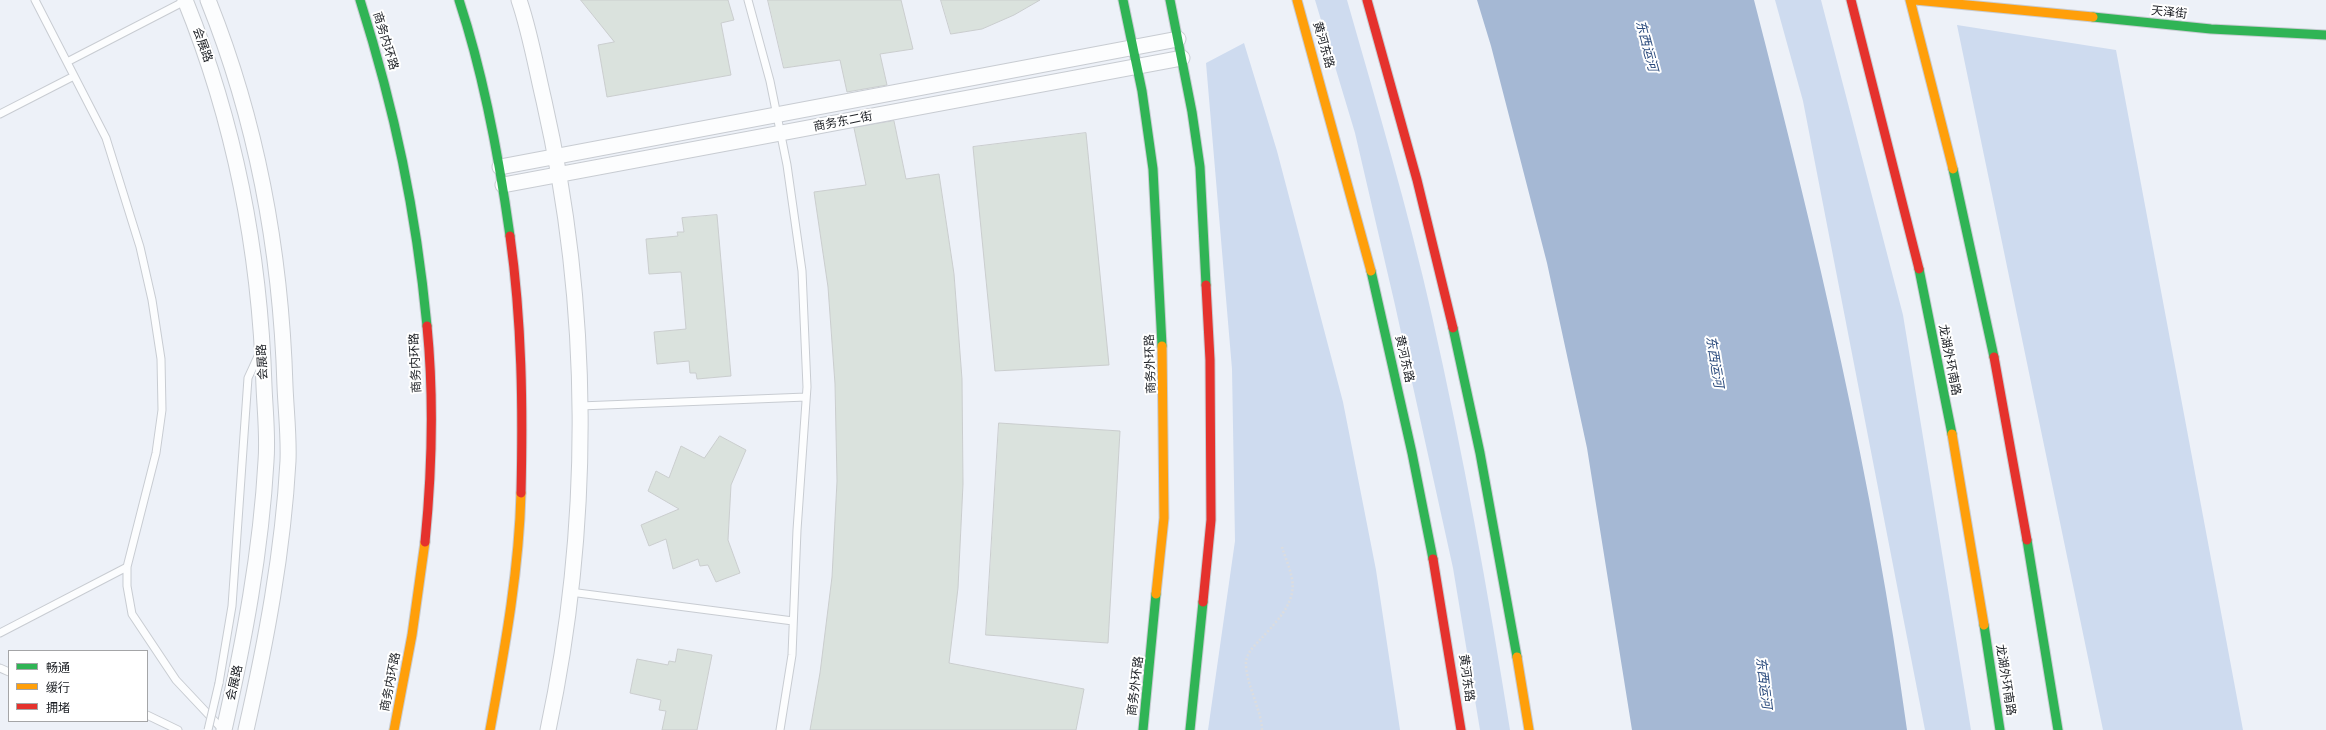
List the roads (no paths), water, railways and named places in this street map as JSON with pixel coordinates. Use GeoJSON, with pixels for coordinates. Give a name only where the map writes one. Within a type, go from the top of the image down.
{"type":"FeatureCollection","features":[{"type":"Feature","properties":{"kind":"street","name":"会展路"},"geometry":{"type":"LineString","coordinates":[[185,0],[201,39],[227,126],[253,254],[262,347],[266,458],[264,496],[246,631],[224,730]]}},
{"type":"Feature","properties":{"kind":"street","name":"会展路"},"geometry":{"type":"LineString","coordinates":[[208,0],[221,32],[246,114],[266,206],[280,299],[284,354],[288,459],[285,498],[273,596],[264,650],[246,730]]}},
{"type":"Feature","properties":{"kind":"street","name":"商务内环路"},"geometry":{"type":"LineString","coordinates":[[360,0],[378,54],[406,176],[423,291],[429,372],[430,435],[425,538],[413,632],[394,730]]}},
{"type":"Feature","properties":{"kind":"street"},"geometry":{"type":"LineString","coordinates":[[459,0],[469,28],[500,167],[518,297],[523,368],[524,436],[519,539],[514,593],[490,730]]}},
{"type":"Feature","properties":{"kind":"street"},"geometry":{"type":"LineString","coordinates":[[519,0],[556,156],[559,175],[574,292],[580,406],[579,499],[570,592],[548,730]]}},
{"type":"Feature","properties":{"kind":"street","name":"商务外环路"},"geometry":{"type":"LineString","coordinates":[[1123,0],[1137,66],[1153,169],[1165,428],[1163,526],[1143,730]]}},
{"type":"Feature","properties":{"kind":"street"},"geometry":{"type":"LineString","coordinates":[[1170,0],[1192,112],[1200,167],[1212,428],[1210,528],[1190,730]]}},
{"type":"Feature","properties":{"kind":"street","name":"黄河东路"},"geometry":{"type":"LineString","coordinates":[[1297,0],[1360,228],[1402,403],[1449,645],[1461,730]]}},
{"type":"Feature","properties":{"kind":"street"},"geometry":{"type":"LineString","coordinates":[[1366,0],[1427,220],[1467,390],[1514,628],[1529,730]]}},
{"type":"Feature","properties":{"kind":"street","name":"龙湖外环南路"},"geometry":{"type":"LineString","coordinates":[[1851,0],[1884,121],[1935,344],[1976,567],[2000,730]]}},
{"type":"Feature","properties":{"kind":"street"},"geometry":{"type":"LineString","coordinates":[[1910,0],[1940,107],[1991,333],[2032,557],[2058,730]]}},
{"type":"Feature","properties":{"kind":"street","name":"天泽街"},"geometry":{"type":"LineString","coordinates":[[1915,0],[2211,29],[2326,35]]}},
{"type":"Feature","properties":{"kind":"street","name":"商务东二街"},"geometry":{"type":"LineString","coordinates":[[500,167],[1178,39]]}},
{"type":"Feature","properties":{"kind":"street","name":"商务东二街"},"geometry":{"type":"LineString","coordinates":[[503,185],[1182,58]]}},
{"type":"Feature","properties":{"kind":"lane"},"geometry":{"type":"LineString","coordinates":[[35,0],[106,138],[140,247],[152,300],[161,359],[162,410],[156,453],[128,567],[127,586],[132,614],[176,680],[224,730]]}},
{"type":"Feature","properties":{"kind":"lane"},"geometry":{"type":"LineString","coordinates":[[67,62],[185,0]]}},
{"type":"Feature","properties":{"kind":"lane"},"geometry":{"type":"LineString","coordinates":[[748,0],[770,80],[787,165],[802,271],[806,397],[797,530],[792,655],[780,730]]}},
{"type":"Feature","properties":{"kind":"lane"},"geometry":{"type":"LineString","coordinates":[[0,114],[74,76]]}},
{"type":"Feature","properties":{"kind":"lane"},"geometry":{"type":"LineString","coordinates":[[208,730],[219,683],[232,606],[248,378],[262,347]]}},
{"type":"Feature","properties":{"kind":"lane"},"geometry":{"type":"LineString","coordinates":[[580,406],[806,397]]}},
{"type":"Feature","properties":{"kind":"lane"},"geometry":{"type":"LineString","coordinates":[[0,633],[128,567]]}},
{"type":"Feature","properties":{"kind":"lane"},"geometry":{"type":"LineString","coordinates":[[570,592],[793,621]]}},
{"type":"Feature","properties":{"kind":"lane"},"geometry":{"type":"LineString","coordinates":[[148,715],[178,730]]}},
{"type":"Feature","properties":{"kind":"water","name":"东西运河"},"geometry":{"type":"Polygon","coordinates":[[[1477,0],[1754,0],[1821,272],[1841,363],[1878,546],[1907,730],[1632,730],[1587,448],[1547,263],[1491,46],[1477,0]]]}}]}
